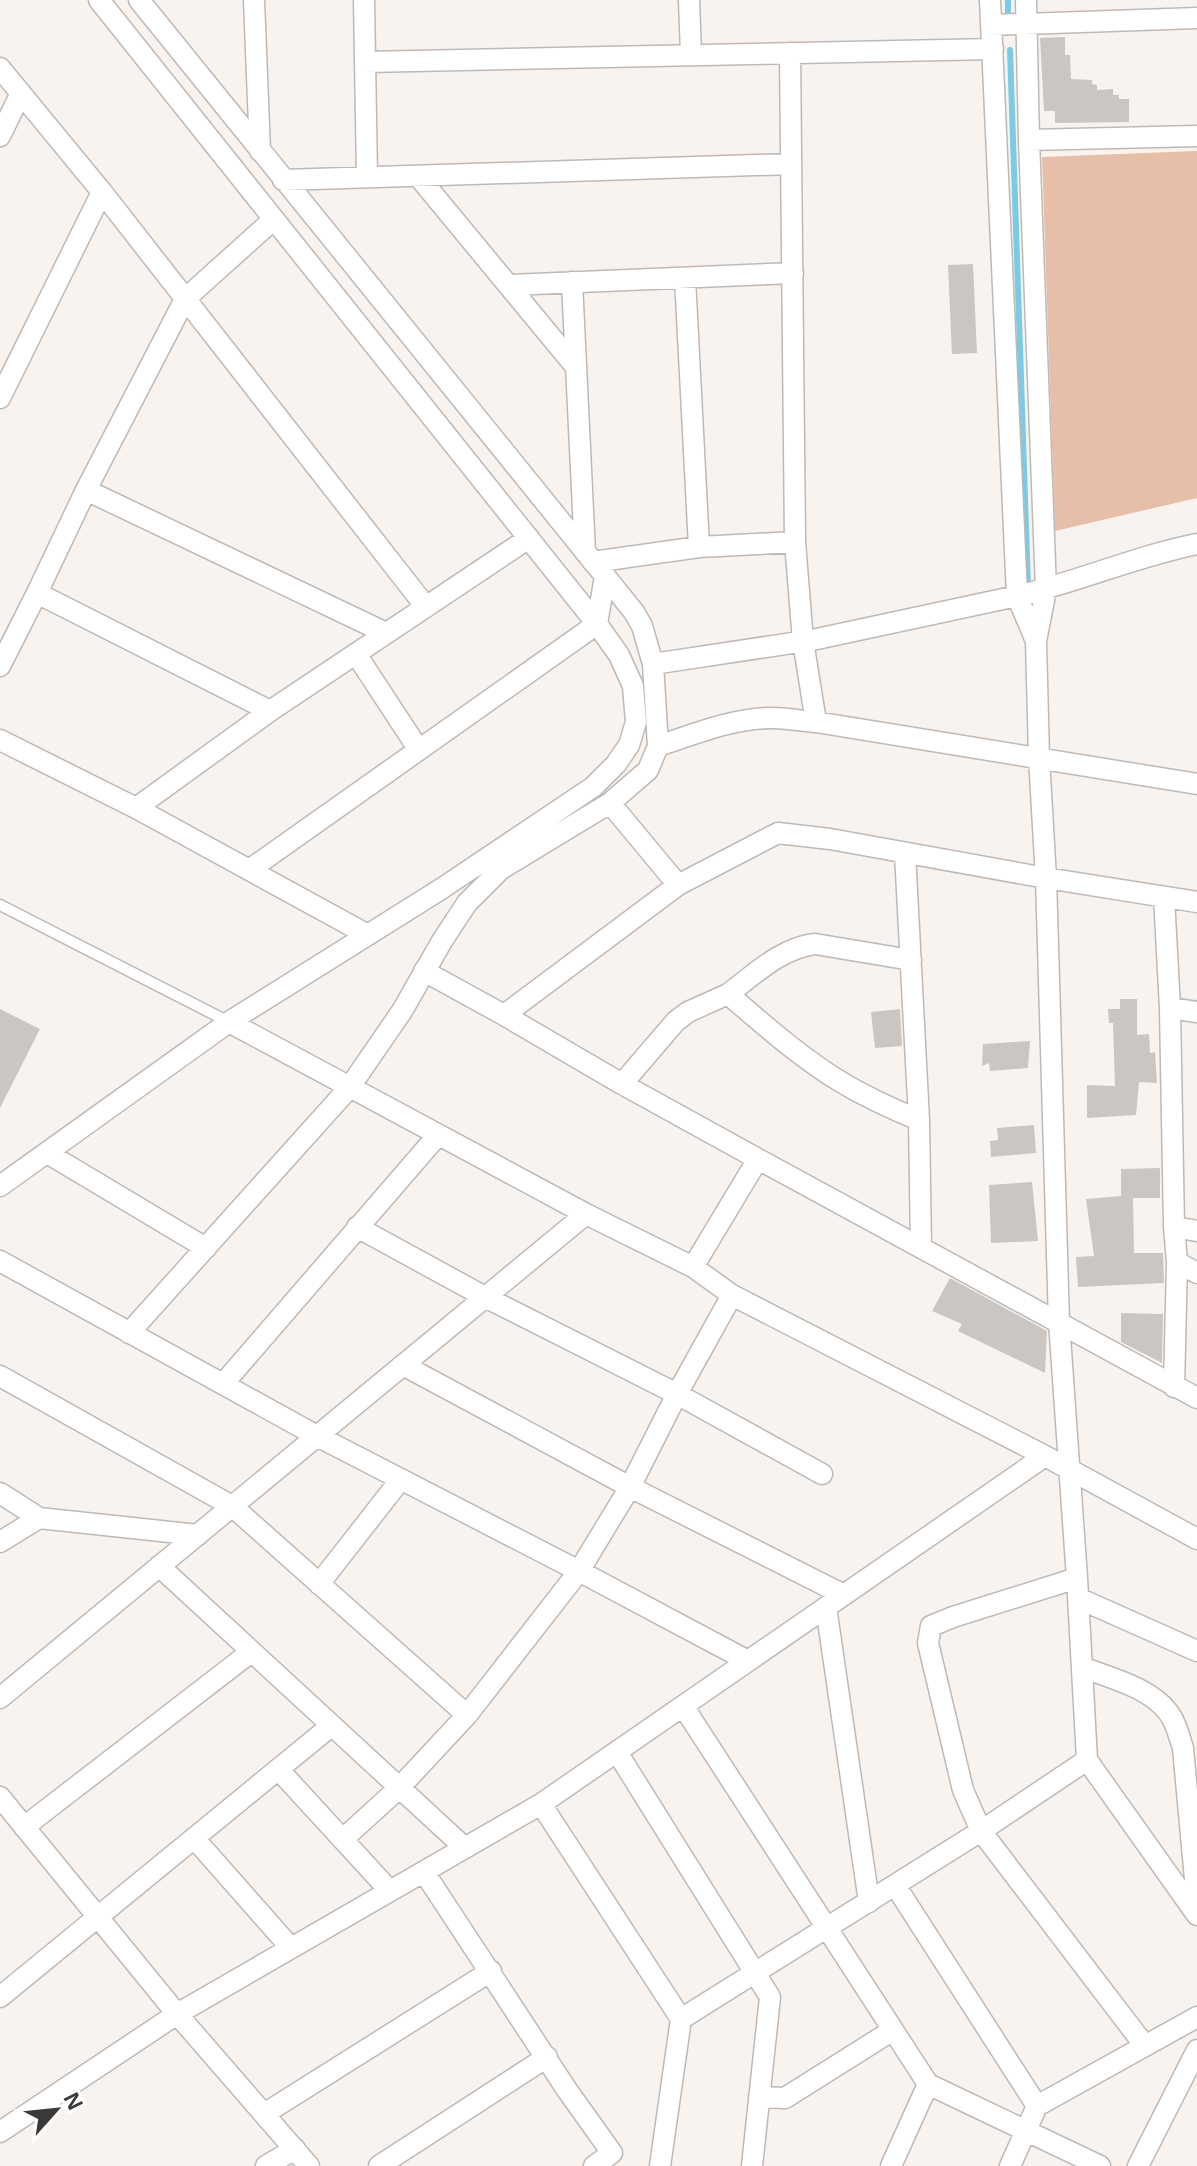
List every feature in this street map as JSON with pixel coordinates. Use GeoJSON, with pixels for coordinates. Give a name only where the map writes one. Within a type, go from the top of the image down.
{"type":"FeatureCollection","features":[{"type":"Feature","properties":{"kind":"street"},"geometry":{"type":"LineString","coordinates":[[0,1186],[229,1022],[441,889],[593,787],[616,764],[629,745],[636,722],[633,686],[619,655],[597,624],[99,0]]}},
{"type":"Feature","properties":{"kind":"street"},"geometry":{"type":"LineString","coordinates":[[254,0],[260,151]]}},
{"type":"Feature","properties":{"kind":"street"},"geometry":{"type":"LineString","coordinates":[[364,0],[367,177]]}},
{"type":"Feature","properties":{"kind":"street"},"geometry":{"type":"LineString","coordinates":[[689,0],[691,54]]}},
{"type":"Feature","properties":{"kind":"street"},"geometry":{"type":"LineString","coordinates":[[990,0],[1017,596],[1036,641]]}},
{"type":"Feature","properties":{"kind":"street"},"geometry":{"type":"LineString","coordinates":[[1026,0],[1046,590],[1036,641],[1039,758],[1046,878],[1059,1322],[1087,1760],[1197,1915]]}},
{"type":"Feature","properties":{"kind":"street"},"geometry":{"type":"LineString","coordinates":[[129,1333],[349,1088],[402,1011],[467,903],[501,869],[610,803],[648,770],[658,746],[653,664],[642,626],[140,1]]}},
{"type":"Feature","properties":{"kind":"street"},"geometry":{"type":"LineString","coordinates":[[991,25],[1026,24],[1140,10],[1197,18]]}},
{"type":"Feature","properties":{"kind":"street"},"geometry":{"type":"LineString","coordinates":[[366,62],[993,49]]}},
{"type":"Feature","properties":{"kind":"street"},"geometry":{"type":"LineString","coordinates":[[790,53],[795,542],[803,641],[816,722]]}},
{"type":"Feature","properties":{"kind":"street"},"geometry":{"type":"LineString","coordinates":[[0,68],[102,192],[426,607]]}},
{"type":"Feature","properties":{"kind":"street"},"geometry":{"type":"LineString","coordinates":[[0,136],[21,93]]}},
{"type":"Feature","properties":{"kind":"street"},"geometry":{"type":"LineString","coordinates":[[1029,140],[1197,136]]}},
{"type":"Feature","properties":{"kind":"street"},"geometry":{"type":"LineString","coordinates":[[283,180],[791,164]]}},
{"type":"Feature","properties":{"kind":"street"},"geometry":{"type":"LineString","coordinates":[[418,176],[575,366]]}},
{"type":"Feature","properties":{"kind":"street"},"geometry":{"type":"LineString","coordinates":[[0,398],[102,192]]}},
{"type":"Feature","properties":{"kind":"street"},"geometry":{"type":"LineString","coordinates":[[0,666],[86,490],[185,299],[274,219]]}},
{"type":"Feature","properties":{"kind":"street"},"geometry":{"type":"LineString","coordinates":[[510,285],[793,273]]}},
{"type":"Feature","properties":{"kind":"street"},"geometry":{"type":"LineString","coordinates":[[685,278],[699,547]]}},
{"type":"Feature","properties":{"kind":"street"},"geometry":{"type":"LineString","coordinates":[[572,282],[575,366],[597,624]]}},
{"type":"Feature","properties":{"kind":"street"},"geometry":{"type":"LineString","coordinates":[[86,490],[386,633]]}},
{"type":"Feature","properties":{"kind":"street"},"geometry":{"type":"LineString","coordinates":[[136,808],[270,711],[529,538]]}},
{"type":"Feature","properties":{"kind":"street"},"geometry":{"type":"LineString","coordinates":[[594,563],[699,547],[795,542]]}},
{"type":"Feature","properties":{"kind":"street"},"geometry":{"type":"LineString","coordinates":[[653,664],[803,641],[1046,590],[1115,565],[1197,544]]}},
{"type":"Feature","properties":{"kind":"street"},"geometry":{"type":"LineString","coordinates":[[37,593],[270,711]]}},
{"type":"Feature","properties":{"kind":"street"},"geometry":{"type":"LineString","coordinates":[[249,870],[597,624]]}},
{"type":"Feature","properties":{"kind":"street"},"geometry":{"type":"LineString","coordinates":[[356,654],[419,750]]}},
{"type":"Feature","properties":{"kind":"street"},"geometry":{"type":"LineString","coordinates":[[658,746],[723,725],[775,718],[1197,784]]}},
{"type":"Feature","properties":{"kind":"street"},"geometry":{"type":"LineString","coordinates":[[0,740],[136,808],[368,935]]}},
{"type":"Feature","properties":{"kind":"street"},"geometry":{"type":"LineString","coordinates":[[610,803],[678,885]]}},
{"type":"Feature","properties":{"kind":"street"},"geometry":{"type":"LineString","coordinates":[[504,1015],[678,885],[778,833],[830,839],[1197,902]]}},
{"type":"Feature","properties":{"kind":"street"},"geometry":{"type":"LineString","coordinates":[[905,853],[919,1120],[921,1247]]}},
{"type":"Feature","properties":{"kind":"street"},"geometry":{"type":"LineString","coordinates":[[1164,897],[1177,1262],[1174,1387]]}},
{"type":"Feature","properties":{"kind":"street"},"geometry":{"type":"LineString","coordinates":[[622,1084],[676,1021],[688,1012],[728,994],[783,953],[815,944],[911,960]]}},
{"type":"Feature","properties":{"kind":"street"},"geometry":{"type":"LineString","coordinates":[[424,971],[622,1084],[1197,1398]]}},
{"type":"Feature","properties":{"kind":"street"},"geometry":{"type":"LineString","coordinates":[[728,994],[773,1033],[839,1081],[919,1120]]}},
{"type":"Feature","properties":{"kind":"street"},"geometry":{"type":"LineString","coordinates":[[1170,1008],[1197,1012]]}},
{"type":"Feature","properties":{"kind":"street"},"geometry":{"type":"LineString","coordinates":[[229,1022],[586,1214],[693,1267],[732,1295],[1045,1456],[1197,1539]]}},
{"type":"Feature","properties":{"kind":"street"},"geometry":{"type":"LineString","coordinates":[[223,1384],[438,1135]]}},
{"type":"Feature","properties":{"kind":"street"},"geometry":{"type":"LineString","coordinates":[[47,1153],[206,1248]]}},
{"type":"Feature","properties":{"kind":"street"},"geometry":{"type":"LineString","coordinates":[[693,1267],[758,1159]]}},
{"type":"Feature","properties":{"kind":"street"},"geometry":{"type":"LineString","coordinates":[[0,1698],[586,1214]]}},
{"type":"Feature","properties":{"kind":"street"},"geometry":{"type":"LineString","coordinates":[[357,1227],[485,1297],[677,1394],[822,1474]]}},
{"type":"Feature","properties":{"kind":"street"},"geometry":{"type":"LineString","coordinates":[[1174,1227],[1197,1231]]}},
{"type":"Feature","properties":{"kind":"street"},"geometry":{"type":"LineString","coordinates":[[0,1261],[317,1436],[748,1661]]}},
{"type":"Feature","properties":{"kind":"street"},"geometry":{"type":"LineString","coordinates":[[1177,1262],[1197,1273]]}},
{"type":"Feature","properties":{"kind":"street"},"geometry":{"type":"LineString","coordinates":[[343,1839],[399,1788],[467,1715],[579,1571],[630,1487],[732,1295]]}},
{"type":"Feature","properties":{"kind":"street"},"geometry":{"type":"LineString","coordinates":[[403,1365],[630,1487],[844,1595]]}},
{"type":"Feature","properties":{"kind":"street"},"geometry":{"type":"LineString","coordinates":[[2,1379],[232,1506],[467,1715]]}},
{"type":"Feature","properties":{"kind":"street"},"geometry":{"type":"LineString","coordinates":[[0,2132],[177,2014],[541,1804],[1045,1456]]}},
{"type":"Feature","properties":{"kind":"street"},"geometry":{"type":"LineString","coordinates":[[319,1584],[401,1479]]}},
{"type":"Feature","properties":{"kind":"street"},"geometry":{"type":"LineString","coordinates":[[0,1493],[39,1518],[198,1535]]}},
{"type":"Feature","properties":{"kind":"street"},"geometry":{"type":"LineString","coordinates":[[0,1542],[39,1518]]}},
{"type":"Feature","properties":{"kind":"street"},"geometry":{"type":"LineString","coordinates":[[159,1566],[465,1848]]}},
{"type":"Feature","properties":{"kind":"street"},"geometry":{"type":"LineString","coordinates":[[1145,2046],[981,1831],[963,1790],[928,1643],[931,1626],[953,1617],[1078,1588],[1197,1651]]}},
{"type":"Feature","properties":{"kind":"street"},"geometry":{"type":"LineString","coordinates":[[826,1607],[869,1902]]}},
{"type":"Feature","properties":{"kind":"street"},"geometry":{"type":"LineString","coordinates":[[24,1827],[251,1652]]}},
{"type":"Feature","properties":{"kind":"street"},"geometry":{"type":"LineString","coordinates":[[1082,1667],[1147,1695],[1168,1711],[1176,1726],[1185,1760],[1197,1901]]}},
{"type":"Feature","properties":{"kind":"street"},"geometry":{"type":"LineString","coordinates":[[683,1706],[928,2084],[1100,2166]]}},
{"type":"Feature","properties":{"kind":"street"},"geometry":{"type":"LineString","coordinates":[[2,1992],[331,1726]]}},
{"type":"Feature","properties":{"kind":"street"},"geometry":{"type":"LineString","coordinates":[[617,1752],[770,1997],[752,2166]]}},
{"type":"Feature","properties":{"kind":"street"},"geometry":{"type":"LineString","coordinates":[[681,2019],[981,1831],[1087,1760]]}},
{"type":"Feature","properties":{"kind":"street"},"geometry":{"type":"LineString","coordinates":[[278,1769],[390,1891]]}},
{"type":"Feature","properties":{"kind":"street"},"geometry":{"type":"LineString","coordinates":[[0,1797],[177,2014],[309,2166]]}},
{"type":"Feature","properties":{"kind":"street"},"geometry":{"type":"LineString","coordinates":[[541,1804],[681,2019],[660,2166]]}},
{"type":"Feature","properties":{"kind":"street"},"geometry":{"type":"LineString","coordinates":[[194,1838],[291,1948]]}},
{"type":"Feature","properties":{"kind":"street"},"geometry":{"type":"LineString","coordinates":[[424,1872],[618,2159],[594,2166]]}},
{"type":"Feature","properties":{"kind":"street"},"geometry":{"type":"LineString","coordinates":[[895,1885],[1037,2106]]}},
{"type":"Feature","properties":{"kind":"street"},"geometry":{"type":"LineString","coordinates":[[264,2114],[491,1971]]}},
{"type":"Feature","properties":{"kind":"street"},"geometry":{"type":"LineString","coordinates":[[1010,2166],[1037,2106],[1197,2017]]}},
{"type":"Feature","properties":{"kind":"street"},"geometry":{"type":"LineString","coordinates":[[759,2097],[785,2098],[893,2030]]}},
{"type":"Feature","properties":{"kind":"street"},"geometry":{"type":"LineString","coordinates":[[1138,2166],[1197,2050]]}},
{"type":"Feature","properties":{"kind":"street"},"geometry":{"type":"LineString","coordinates":[[379,2166],[547,2057]]}},
{"type":"Feature","properties":{"kind":"street"},"geometry":{"type":"LineString","coordinates":[[891,2166],[928,2084]]}},
{"type":"Feature","properties":{"kind":"street"},"geometry":{"type":"LineString","coordinates":[[266,2166],[295,2149]]}},
{"type":"Feature","properties":{"kind":"lane"},"geometry":{"type":"LineString","coordinates":[[0,905],[229,1022]]}},
{"type":"Feature","properties":{"kind":"shaded area"},"geometry":{"type":"Polygon","coordinates":[[[1197,151],[1197,498],[1055,531],[1042,157],[1197,151]]]}},
{"type":"Feature","properties":{"kind":"building"},"geometry":{"type":"Polygon","coordinates":[[[1065,37],[1065,55],[1070,55],[1071,79],[1092,80],[1097,90],[1113,89],[1113,95],[1119,95],[1119,99],[1129,99],[1129,122],[1055,123],[1055,111],[1044,111],[1040,38],[1065,37]]]}},
{"type":"Feature","properties":{"kind":"building"},"geometry":{"type":"Polygon","coordinates":[[[973,264],[977,353],[952,354],[948,265],[973,264]]]}},
{"type":"Feature","properties":{"kind":"building"},"geometry":{"type":"Polygon","coordinates":[[[1120,999],[1137,999],[1137,1035],[1149,1034],[1150,1053],[1155,1052],[1157,1083],[1139,1082],[1136,1115],[1087,1118],[1087,1085],[1115,1086],[1113,1023],[1109,1023],[1108,1009],[1120,1009],[1120,999]]]}},
{"type":"Feature","properties":{"kind":"building"},"geometry":{"type":"Polygon","coordinates":[[[0,1009],[40,1029],[0,1108],[0,1009]]]}},
{"type":"Feature","properties":{"kind":"building"},"geometry":{"type":"Polygon","coordinates":[[[900,1009],[902,1046],[875,1048],[871,1012],[900,1009]]]}},
{"type":"Feature","properties":{"kind":"building"},"geometry":{"type":"Polygon","coordinates":[[[1030,1041],[1028,1068],[990,1071],[989,1063],[982,1066],[983,1044],[1030,1041]]]}},
{"type":"Feature","properties":{"kind":"building"},"geometry":{"type":"Polygon","coordinates":[[[1034,1125],[1036,1153],[991,1157],[990,1141],[998,1140],[997,1128],[1034,1125]]]}},
{"type":"Feature","properties":{"kind":"building"},"geometry":{"type":"Polygon","coordinates":[[[1160,1168],[1160,1198],[1133,1198],[1134,1253],[1163,1253],[1164,1283],[1078,1287],[1076,1257],[1094,1256],[1086,1199],[1121,1196],[1121,1169],[1160,1168]]]}},
{"type":"Feature","properties":{"kind":"building"},"geometry":{"type":"Polygon","coordinates":[[[1032,1182],[1038,1241],[991,1243],[989,1185],[1032,1182]]]}},
{"type":"Feature","properties":{"kind":"building"},"geometry":{"type":"Polygon","coordinates":[[[950,1278],[1047,1331],[1045,1373],[958,1331],[962,1324],[932,1311],[950,1278]]]}},
{"type":"Feature","properties":{"kind":"building"},"geometry":{"type":"Polygon","coordinates":[[[1121,1313],[1163,1314],[1162,1363],[1121,1342],[1121,1313]]]}},
{"type":"Feature","properties":{"kind":"waterway"},"geometry":{"type":"LineString","coordinates":[[1008,0],[1008,17]]}},
{"type":"Feature","properties":{"kind":"waterway"},"geometry":{"type":"LineString","coordinates":[[1010,50],[1028,587]]}}]}
